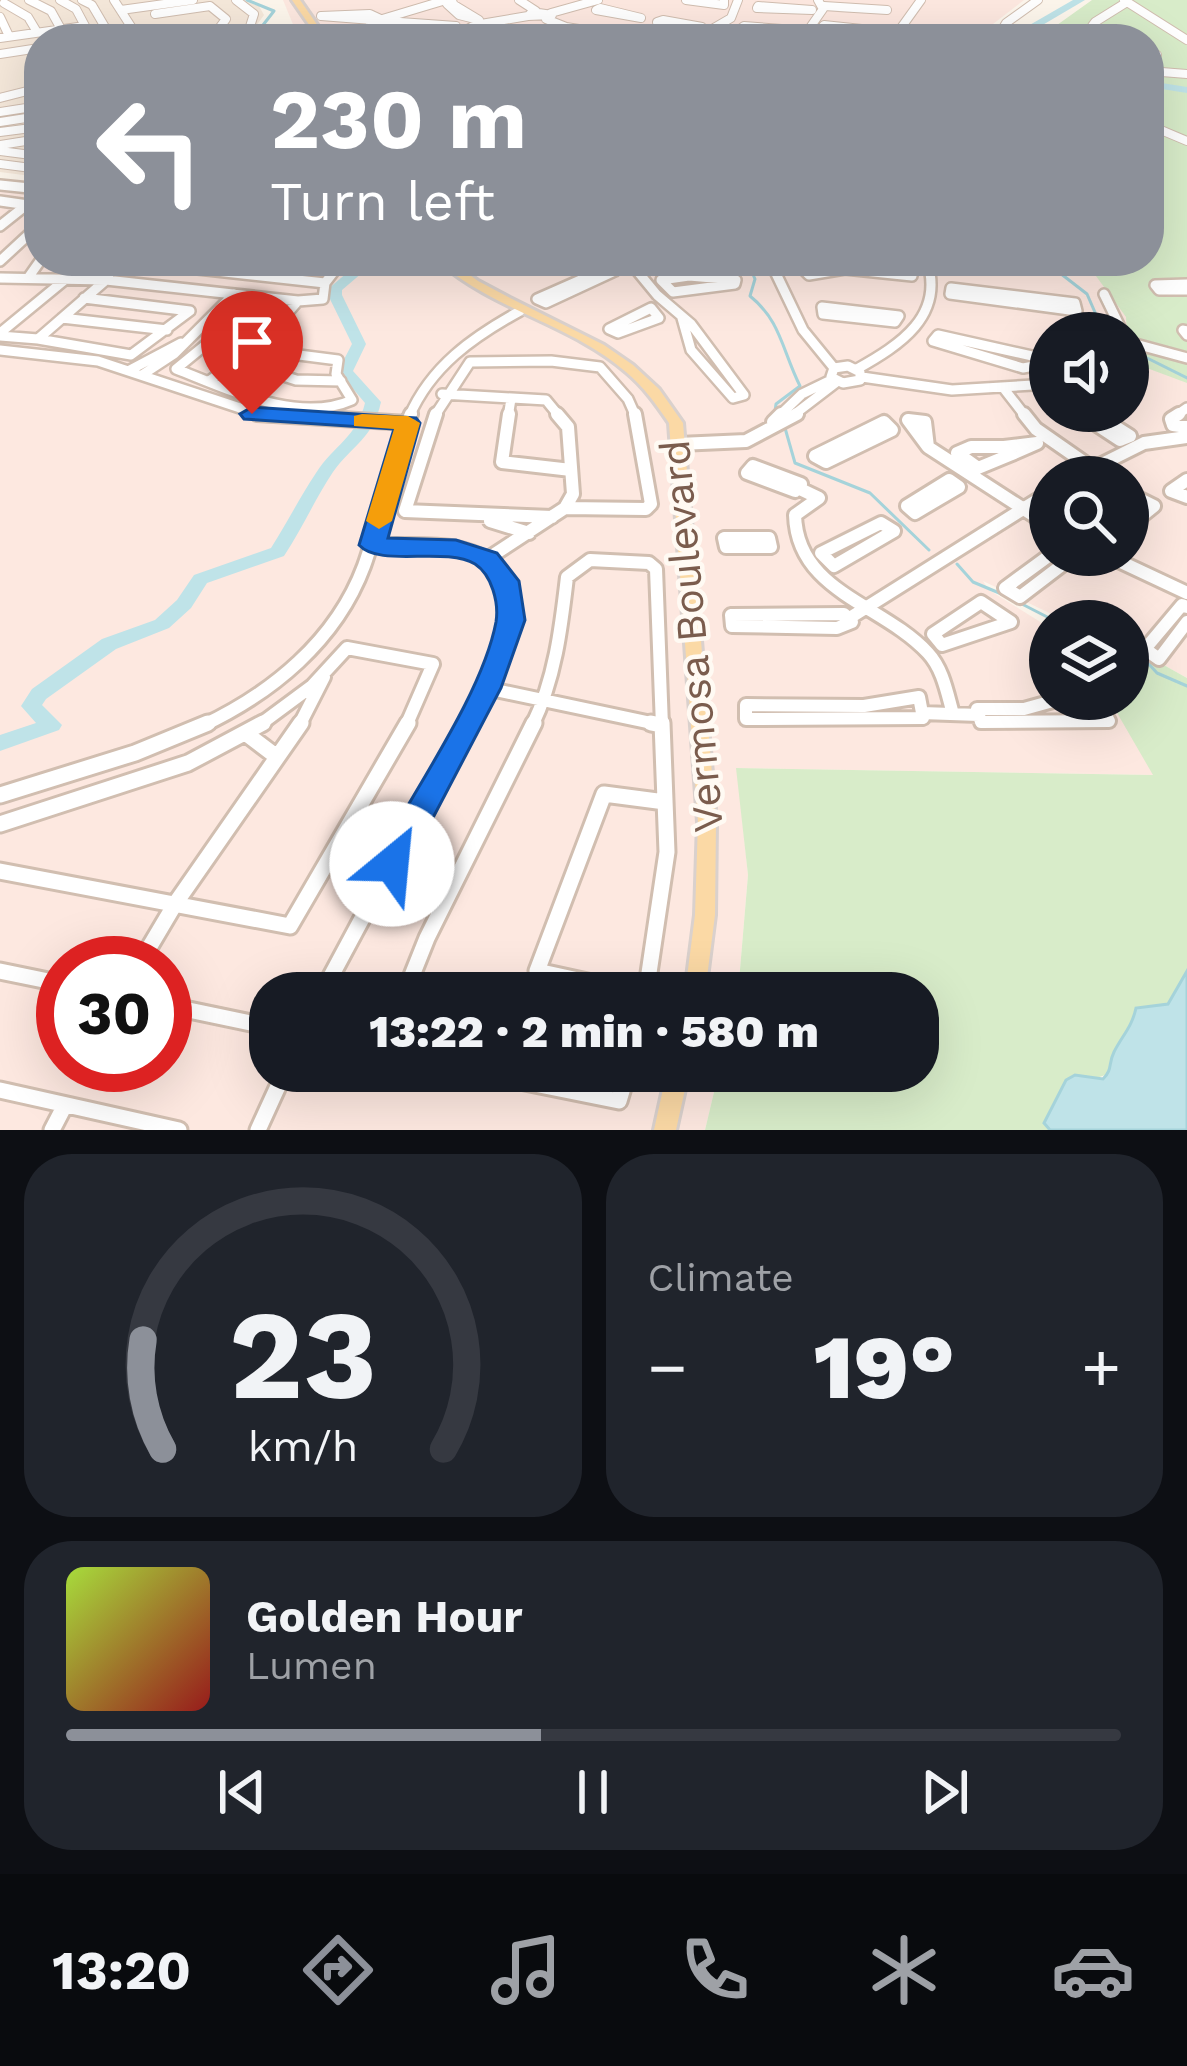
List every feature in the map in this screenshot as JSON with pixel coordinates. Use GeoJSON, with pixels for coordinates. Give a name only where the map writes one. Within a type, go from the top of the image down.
{"type":"FeatureCollection","features":[{"type":"Feature","properties":{"kind":"main road","name":"Vermosa Boulevard"},"geometry":{"type":"LineString","coordinates":[[467,276],[520,311],[591,341],[638,372],[676,423],[708,837],[698,972]]}},
{"type":"Feature","properties":{"kind":"main road"},"geometry":{"type":"LineString","coordinates":[[664,1130],[673,1092]]}},
{"type":"Feature","properties":{"kind":"street"},"geometry":{"type":"LineString","coordinates":[[2,3],[15,0]]}},
{"type":"Feature","properties":{"kind":"street"},"geometry":{"type":"LineString","coordinates":[[29,0],[51,11],[58,24]]}},
{"type":"Feature","properties":{"kind":"street"},"geometry":{"type":"LineString","coordinates":[[60,0],[76,9],[84,24]]}},
{"type":"Feature","properties":{"kind":"street"},"geometry":{"type":"LineString","coordinates":[[117,4],[135,0]]}},
{"type":"Feature","properties":{"kind":"street"},"geometry":{"type":"LineString","coordinates":[[152,10],[193,0]]}},
{"type":"Feature","properties":{"kind":"street"},"geometry":{"type":"LineString","coordinates":[[236,0],[254,14],[250,24]]}},
{"type":"Feature","properties":{"kind":"street"},"geometry":{"type":"LineString","coordinates":[[376,24],[446,0],[453,3]]}},
{"type":"Feature","properties":{"kind":"street"},"geometry":{"type":"LineString","coordinates":[[519,0],[532,15]]}},
{"type":"Feature","properties":{"kind":"street"},"geometry":{"type":"LineString","coordinates":[[686,0],[710,4],[724,4],[724,0]]}},
{"type":"Feature","properties":{"kind":"street"},"geometry":{"type":"LineString","coordinates":[[720,24],[737,12],[738,0]]}},
{"type":"Feature","properties":{"kind":"street"},"geometry":{"type":"LineString","coordinates":[[1005,24],[1039,0]]}},
{"type":"Feature","properties":{"kind":"street"},"geometry":{"type":"LineString","coordinates":[[1095,24],[1125,1],[1162,24]]}},
{"type":"Feature","properties":{"kind":"street"},"geometry":{"type":"LineString","coordinates":[[2,3],[28,17],[31,24]]}},
{"type":"Feature","properties":{"kind":"street"},"geometry":{"type":"LineString","coordinates":[[93,4],[152,10],[210,6],[226,19],[222,24]]}},
{"type":"Feature","properties":{"kind":"street"},"geometry":{"type":"LineString","coordinates":[[710,4],[711,10],[737,12]]}},
{"type":"Feature","properties":{"kind":"street"},"geometry":{"type":"LineString","coordinates":[[392,5],[406,12]]}},
{"type":"Feature","properties":{"kind":"street"},"geometry":{"type":"LineString","coordinates":[[548,16],[595,5],[641,18],[600,8],[595,5]]}},
{"type":"Feature","properties":{"kind":"street"},"geometry":{"type":"LineString","coordinates":[[811,11],[758,6],[810,12],[821,6],[887,10],[838,7]]}},
{"type":"Feature","properties":{"kind":"street"},"geometry":{"type":"LineString","coordinates":[[152,10],[161,24]]}},
{"type":"Feature","properties":{"kind":"street"},"geometry":{"type":"LineString","coordinates":[[381,21],[368,14],[321,16],[381,21],[426,24]]}},
{"type":"Feature","properties":{"kind":"street"},"geometry":{"type":"LineString","coordinates":[[499,24],[532,15]]}},
{"type":"Feature","properties":{"kind":"street"},"geometry":{"type":"LineString","coordinates":[[481,24],[532,15],[576,24]]}},
{"type":"Feature","properties":{"kind":"street"},"geometry":{"type":"LineString","coordinates":[[0,17],[2,47]]}},
{"type":"Feature","properties":{"kind":"street"},"geometry":{"type":"LineString","coordinates":[[189,18],[193,24]]}},
{"type":"Feature","properties":{"kind":"street"},"geometry":{"type":"LineString","coordinates":[[0,262],[24,239]]}},
{"type":"Feature","properties":{"kind":"street"},"geometry":{"type":"LineString","coordinates":[[38,339],[109,276]]}},
{"type":"Feature","properties":{"kind":"street"},"geometry":{"type":"LineString","coordinates":[[260,276],[325,283]]}},
{"type":"Feature","properties":{"kind":"street"},"geometry":{"type":"LineString","coordinates":[[0,278],[106,280],[316,303],[323,299],[331,276]]}},
{"type":"Feature","properties":{"kind":"street"},"geometry":{"type":"LineString","coordinates":[[583,276],[537,299],[546,303],[599,276]]}},
{"type":"Feature","properties":{"kind":"street"},"geometry":{"type":"LineString","coordinates":[[642,276],[653,290],[682,317],[715,353],[744,395],[733,398],[696,355],[682,317]]}},
{"type":"Feature","properties":{"kind":"street"},"geometry":{"type":"LineString","coordinates":[[689,276],[736,280],[736,284],[674,292],[668,287],[661,280],[689,276]]}},
{"type":"Feature","properties":{"kind":"street"},"geometry":{"type":"LineString","coordinates":[[777,276],[803,331],[835,376]]}},
{"type":"Feature","properties":{"kind":"street"},"geometry":{"type":"LineString","coordinates":[[859,373],[916,328],[933,289],[931,276]]}},
{"type":"Feature","properties":{"kind":"street"},"geometry":{"type":"LineString","coordinates":[[0,334],[67,278]]}},
{"type":"Feature","properties":{"kind":"street"},"geometry":{"type":"LineString","coordinates":[[653,290],[668,287]]}},
{"type":"Feature","properties":{"kind":"street"},"geometry":{"type":"LineString","coordinates":[[933,289],[1075,303],[1077,311],[950,291]]}},
{"type":"Feature","properties":{"kind":"street"},"geometry":{"type":"LineString","coordinates":[[136,372],[174,354],[234,294]]}},
{"type":"Feature","properties":{"kind":"street"},"geometry":{"type":"LineString","coordinates":[[1104,294],[1113,312]]}},
{"type":"Feature","properties":{"kind":"street"},"geometry":{"type":"LineString","coordinates":[[0,334],[131,355],[190,311],[84,298]]}},
{"type":"Feature","properties":{"kind":"street"},"geometry":{"type":"LineString","coordinates":[[208,381],[263,341],[298,302]]}},
{"type":"Feature","properties":{"kind":"street"},"geometry":{"type":"LineString","coordinates":[[253,306],[176,369],[263,401],[333,406],[352,400],[336,374],[338,360],[299,355],[263,341]]}},
{"type":"Feature","properties":{"kind":"street"},"geometry":{"type":"LineString","coordinates":[[897,319],[899,316],[822,307],[824,314],[897,319],[936,338],[933,341],[1029,366]]}},
{"type":"Feature","properties":{"kind":"street"},"geometry":{"type":"LineString","coordinates":[[656,314],[671,308]]}},
{"type":"Feature","properties":{"kind":"street"},"geometry":{"type":"LineString","coordinates":[[0,795],[140,754],[194,731],[254,696],[298,662],[352,596],[408,423],[429,380],[448,359],[520,311]]}},
{"type":"Feature","properties":{"kind":"street"},"geometry":{"type":"LineString","coordinates":[[243,317],[282,322]]}},
{"type":"Feature","properties":{"kind":"street"},"geometry":{"type":"LineString","coordinates":[[62,318],[168,330]]}},
{"type":"Feature","properties":{"kind":"street"},"geometry":{"type":"LineString","coordinates":[[1149,348],[1187,358]]}},
{"type":"Feature","properties":{"kind":"street"},"geometry":{"type":"LineString","coordinates":[[0,350],[74,356],[136,372],[252,414],[408,423]]}},
{"type":"Feature","properties":{"kind":"street"},"geometry":{"type":"LineString","coordinates":[[696,355],[715,353]]}},
{"type":"Feature","properties":{"kind":"street"},"geometry":{"type":"LineString","coordinates":[[237,361],[296,380],[341,381]]}},
{"type":"Feature","properties":{"kind":"street"},"geometry":{"type":"LineString","coordinates":[[552,517],[405,511],[420,451],[442,394],[470,362],[589,363],[610,376],[638,420],[651,504],[646,509],[565,508]]}},
{"type":"Feature","properties":{"kind":"street"},"geometry":{"type":"LineString","coordinates":[[679,444],[746,441],[804,410],[835,376],[859,373],[934,389],[1029,387]]}},
{"type":"Feature","properties":{"kind":"street"},"geometry":{"type":"LineString","coordinates":[[1005,390],[1036,429],[1075,456]]}},
{"type":"Feature","properties":{"kind":"street"},"geometry":{"type":"LineString","coordinates":[[442,394],[554,404],[568,427],[573,494],[565,508],[487,559]]}},
{"type":"Feature","properties":{"kind":"street"},"geometry":{"type":"LineString","coordinates":[[487,474],[502,462],[512,399]]}},
{"type":"Feature","properties":{"kind":"street"},"geometry":{"type":"LineString","coordinates":[[1185,432],[1171,419],[1187,408]]}},
{"type":"Feature","properties":{"kind":"street"},"geometry":{"type":"LineString","coordinates":[[888,425],[892,430],[826,462],[815,456],[884,422],[909,425],[928,447],[1029,515]]}},
{"type":"Feature","properties":{"kind":"street"},"geometry":{"type":"LineString","coordinates":[[1110,456],[1131,442],[1185,432]]}},
{"type":"Feature","properties":{"kind":"street"},"geometry":{"type":"LineString","coordinates":[[954,466],[968,461],[978,468],[1008,451]]}},
{"type":"Feature","properties":{"kind":"street"},"geometry":{"type":"LineString","coordinates":[[502,462],[571,470]]}},
{"type":"Feature","properties":{"kind":"street"},"geometry":{"type":"LineString","coordinates":[[954,484],[970,478]]}},
{"type":"Feature","properties":{"kind":"street"},"geometry":{"type":"LineString","coordinates":[[1187,480],[1171,491],[1187,497]]}},
{"type":"Feature","properties":{"kind":"street"},"geometry":{"type":"LineString","coordinates":[[798,488],[819,498],[795,515],[794,543],[810,566],[922,646],[942,674],[953,714]]}},
{"type":"Feature","properties":{"kind":"street"},"geometry":{"type":"LineString","coordinates":[[848,619],[1029,505]]}},
{"type":"Feature","properties":{"kind":"street"},"geometry":{"type":"LineString","coordinates":[[478,517],[529,533]]}},
{"type":"Feature","properties":{"kind":"street"},"geometry":{"type":"LineString","coordinates":[[881,524],[894,531],[834,566],[828,560],[821,553],[881,524]]}},
{"type":"Feature","properties":{"kind":"street"},"geometry":{"type":"LineString","coordinates":[[770,542],[794,543]]}},
{"type":"Feature","properties":{"kind":"street"},"geometry":{"type":"LineString","coordinates":[[333,972],[486,688],[511,620],[506,581],[487,559],[456,548],[372,545]]}},
{"type":"Feature","properties":{"kind":"street"},"geometry":{"type":"LineString","coordinates":[[413,972],[544,702],[558,649],[567,577],[590,560],[649,563],[656,568],[668,852],[646,972]]}},
{"type":"Feature","properties":{"kind":"street"},"geometry":{"type":"LineString","coordinates":[[810,566],[828,560]]}},
{"type":"Feature","properties":{"kind":"street"},"geometry":{"type":"LineString","coordinates":[[1029,570],[1005,588],[1020,597],[1048,576]]}},
{"type":"Feature","properties":{"kind":"street"},"geometry":{"type":"LineString","coordinates":[[1149,575],[1187,593]]}},
{"type":"Feature","properties":{"kind":"street"},"geometry":{"type":"LineString","coordinates":[[981,602],[1011,622],[942,645],[938,639],[933,634],[981,602]]}},
{"type":"Feature","properties":{"kind":"street"},"geometry":{"type":"LineString","coordinates":[[1187,607],[1182,605],[1145,649],[1159,659],[1187,622]]}},
{"type":"Feature","properties":{"kind":"street"},"geometry":{"type":"LineString","coordinates":[[844,614],[848,619],[852,622],[837,628],[732,626],[731,615],[844,614]]}},
{"type":"Feature","properties":{"kind":"street"},"geometry":{"type":"LineString","coordinates":[[922,646],[938,639]]}},
{"type":"Feature","properties":{"kind":"street"},"geometry":{"type":"LineString","coordinates":[[0,824],[146,782],[204,760],[248,735],[325,675],[346,648],[433,664],[414,712],[290,926],[0,871]]}},
{"type":"Feature","properties":{"kind":"street"},"geometry":{"type":"LineString","coordinates":[[156,936],[314,704],[325,675]]}},
{"type":"Feature","properties":{"kind":"street"},"geometry":{"type":"LineString","coordinates":[[486,688],[661,725]]}},
{"type":"Feature","properties":{"kind":"street"},"geometry":{"type":"LineString","coordinates":[[919,697],[922,713],[923,718],[746,719],[746,705],[864,706],[919,697]]}},
{"type":"Feature","properties":{"kind":"street"},"geometry":{"type":"LineString","coordinates":[[1029,708],[977,709],[981,722],[1108,720]]}},
{"type":"Feature","properties":{"kind":"street"},"geometry":{"type":"LineString","coordinates":[[922,713],[979,715]]}},
{"type":"Feature","properties":{"kind":"street"},"geometry":{"type":"LineString","coordinates":[[248,735],[277,757]]}},
{"type":"Feature","properties":{"kind":"street"},"geometry":{"type":"LineString","coordinates":[[530,972],[602,789],[665,802]]}},
{"type":"Feature","properties":{"kind":"street"},"geometry":{"type":"LineString","coordinates":[[0,971],[36,978]]}},
{"type":"Feature","properties":{"kind":"street"},"geometry":{"type":"LineString","coordinates":[[192,1011],[249,1023]]}},
{"type":"Feature","properties":{"kind":"street"},"geometry":{"type":"LineString","coordinates":[[0,1090],[179,1130]]}},
{"type":"Feature","properties":{"kind":"street"},"geometry":{"type":"LineString","coordinates":[[258,1130],[275,1092]]}},
{"type":"Feature","properties":{"kind":"street"},"geometry":{"type":"LineString","coordinates":[[574,1092],[619,1101],[622,1092]]}},
{"type":"Feature","properties":{"kind":"street"},"geometry":{"type":"LineString","coordinates":[[52,1130],[65,1105]]}},
{"type":"Feature","properties":{"kind":"shaded area"},"geometry":{"type":"Polygon","coordinates":[[[0,0],[242,0],[259,6],[264,15],[257,24],[24,24],[24,175],[0,172],[0,0]]]}},
{"type":"Feature","properties":{"kind":"shaded area"},"geometry":{"type":"Polygon","coordinates":[[[283,0],[1024,0],[993,24],[293,24],[283,0]]]}},
{"type":"Feature","properties":{"kind":"shaded area"},"geometry":{"type":"Polygon","coordinates":[[[1187,150],[1187,678],[1149,657],[1149,600],[1029,603],[983,581],[989,590],[1029,615],[1029,720],[1122,720],[1155,775],[737,768],[748,875],[740,972],[249,972],[249,1092],[714,1092],[705,1130],[0,1130],[0,181],[24,183],[24,276],[1164,276],[1164,217],[1187,150]]]}},
{"type":"Feature","properties":{"kind":"green space"},"geometry":{"type":"Polygon","coordinates":[[[1092,0],[1187,0],[1187,139],[1164,129],[1164,24],[1058,24],[1092,0]]]}},
{"type":"Feature","properties":{"kind":"green space"},"geometry":{"type":"Polygon","coordinates":[[[1164,133],[1187,143],[1187,383],[1149,369],[1149,312],[1122,312],[1096,276],[1164,276],[1164,133]]]}},
{"type":"Feature","properties":{"kind":"green space"},"geometry":{"type":"Polygon","coordinates":[[[1149,657],[1187,678],[1187,971],[1168,1004],[1136,1008],[1110,1073],[1092,1080],[1075,1075],[1045,1123],[1050,1130],[705,1130],[714,1092],[939,1092],[939,972],[740,972],[748,875],[736,768],[1153,775],[1121,720],[1149,720],[1149,657]]]}},
{"type":"Feature","properties":{"kind":"water"},"geometry":{"type":"Polygon","coordinates":[[[1187,971],[1187,1130],[1050,1130],[1044,1123],[1066,1080],[1075,1075],[1103,1079],[1136,1008],[1168,1004],[1187,971]]]}},
{"type":"Feature","properties":{"kind":"waterway"},"geometry":{"type":"LineString","coordinates":[[247,0],[274,11],[264,24]]}},
{"type":"Feature","properties":{"kind":"waterway"},"geometry":{"type":"LineString","coordinates":[[1038,24],[1080,0]]}},
{"type":"Feature","properties":{"kind":"waterway"},"geometry":{"type":"LineString","coordinates":[[1164,86],[1187,90]]}},
{"type":"Feature","properties":{"kind":"waterway"},"geometry":{"type":"LineString","coordinates":[[0,743],[52,725],[31,706],[39,694],[109,644],[162,624],[184,604],[200,579],[278,552],[326,470],[361,434],[370,416],[373,402],[345,371],[359,344],[335,289],[351,276]]}},
{"type":"Feature","properties":{"kind":"waterway"},"geometry":{"type":"LineString","coordinates":[[754,276],[750,296],[775,326],[800,386],[776,404],[775,411]]}},
{"type":"Feature","properties":{"kind":"waterway"},"geometry":{"type":"LineString","coordinates":[[1064,276],[1087,294],[1095,312]]}},
{"type":"Feature","properties":{"kind":"waterway"},"geometry":{"type":"LineString","coordinates":[[1149,359],[1187,378]]}},
{"type":"Feature","properties":{"kind":"waterway"},"geometry":{"type":"LineString","coordinates":[[785,428],[795,463],[870,493],[929,550]]}},
{"type":"Feature","properties":{"kind":"waterway"},"geometry":{"type":"LineString","coordinates":[[957,564],[973,582],[1004,595]]}},
{"type":"Feature","properties":{"kind":"waterway"},"geometry":{"type":"LineString","coordinates":[[1018,602],[1029,608]]}},
{"type":"Feature","properties":{"kind":"waterway"},"geometry":{"type":"LineString","coordinates":[[1149,664],[1157,673],[1187,686]]}},
{"type":"Feature","properties":{"kind":"slow traffic"},"geometry":{"type":"LineString","coordinates":[[362,421],[408,423],[379,521]]}},
{"type":"Feature","properties":{"kind":"route"},"geometry":{"type":"LineString","coordinates":[[252,414],[408,423],[372,545],[456,548],[487,559],[506,581],[511,620],[486,688],[392,864]]}}]}
